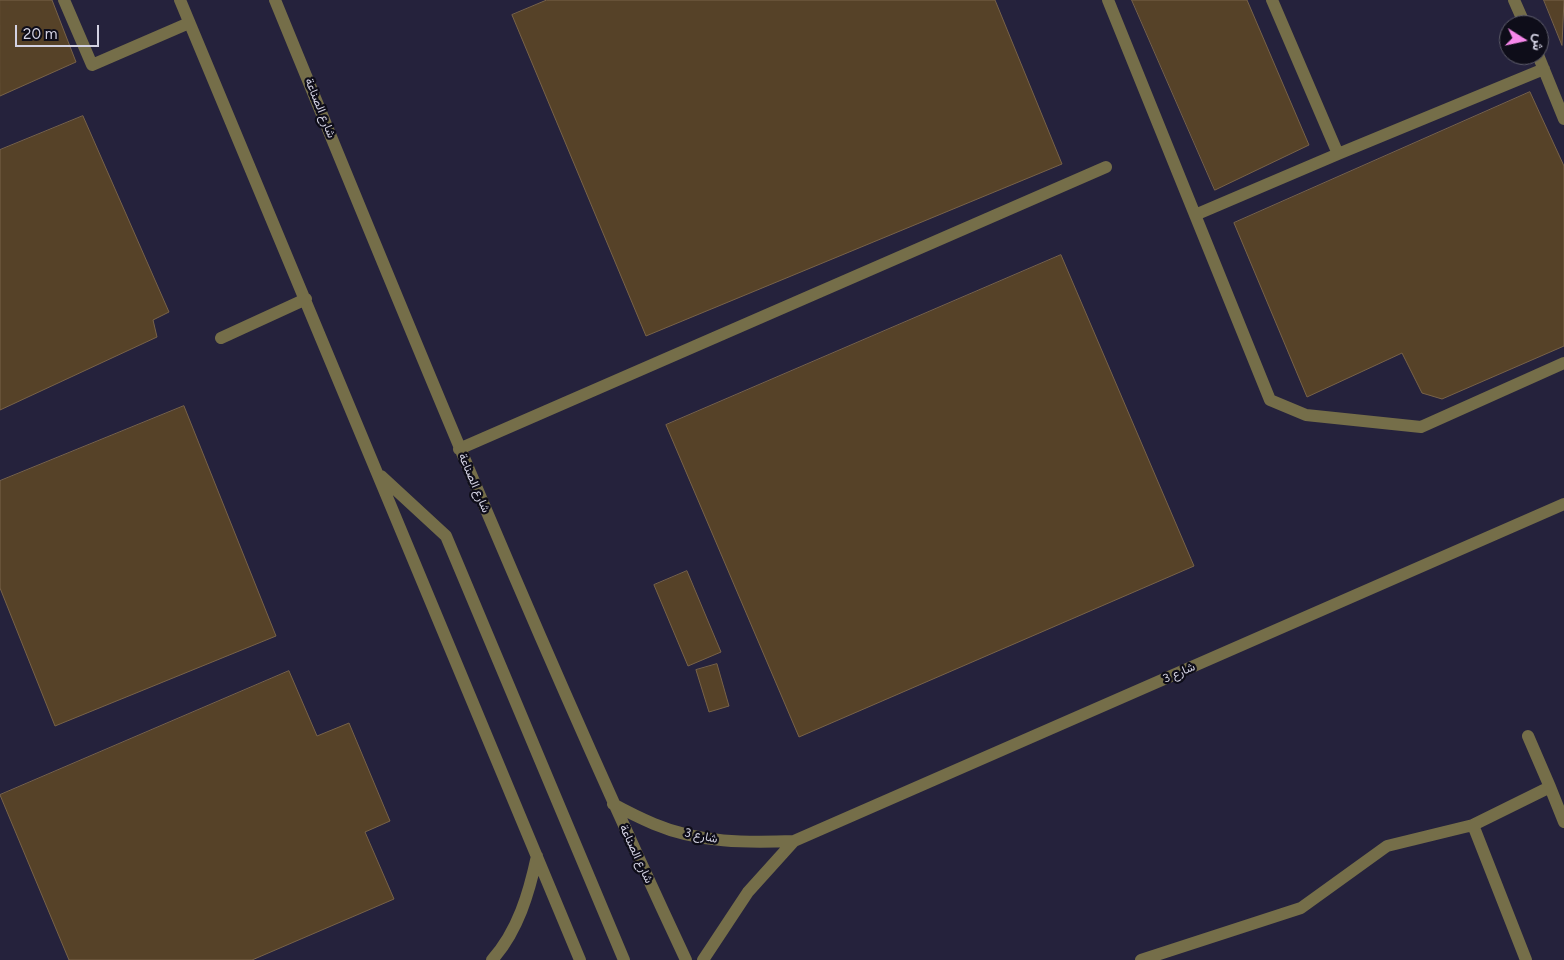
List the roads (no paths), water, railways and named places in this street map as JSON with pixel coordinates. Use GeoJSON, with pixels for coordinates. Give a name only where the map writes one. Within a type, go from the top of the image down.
{"type":"FeatureCollection","features":[{"type":"Feature","properties":{"kind":"street"},"geometry":{"type":"LineString","coordinates":[[64,0],[92,65],[189,23]]}},
{"type":"Feature","properties":{"kind":"street"},"geometry":{"type":"LineString","coordinates":[[180,0],[580,960]]}},
{"type":"Feature","properties":{"kind":"street","name":"شارع الصناعة"},"geometry":{"type":"LineString","coordinates":[[275,0],[459,449],[613,804],[686,960]]}},
{"type":"Feature","properties":{"kind":"street"},"geometry":{"type":"LineString","coordinates":[[1108,0],[1270,400],[1306,415],[1421,427],[1564,363]]}},
{"type":"Feature","properties":{"kind":"street"},"geometry":{"type":"LineString","coordinates":[[1272,0],[1338,154]]}},
{"type":"Feature","properties":{"kind":"street"},"geometry":{"type":"LineString","coordinates":[[1514,0],[1521,15]]}},
{"type":"Feature","properties":{"kind":"street"},"geometry":{"type":"LineString","coordinates":[[1542,65],[1564,119]]}},
{"type":"Feature","properties":{"kind":"street"},"geometry":{"type":"LineString","coordinates":[[1195,215],[1544,69]]}},
{"type":"Feature","properties":{"kind":"street"},"geometry":{"type":"LineString","coordinates":[[459,449],[1106,167]]}},
{"type":"Feature","properties":{"kind":"street"},"geometry":{"type":"LineString","coordinates":[[221,338],[306,299]]}},
{"type":"Feature","properties":{"kind":"street"},"geometry":{"type":"LineString","coordinates":[[377,473],[446,536],[624,960]]}},
{"type":"Feature","properties":{"kind":"street","name":"شارع 3"},"geometry":{"type":"LineString","coordinates":[[613,804],[655,825],[700,838],[747,844],[794,842],[1564,504]]}},
{"type":"Feature","properties":{"kind":"street"},"geometry":{"type":"LineString","coordinates":[[1528,736],[1564,822]]}},
{"type":"Feature","properties":{"kind":"street"},"geometry":{"type":"LineString","coordinates":[[1141,960],[1301,908],[1387,846],[1473,825],[1550,787]]}},
{"type":"Feature","properties":{"kind":"street"},"geometry":{"type":"LineString","coordinates":[[1473,825],[1526,960]]}},
{"type":"Feature","properties":{"kind":"street","name":"شارع 3"},"geometry":{"type":"LineString","coordinates":[[703,960],[748,892],[794,842]]}},
{"type":"Feature","properties":{"kind":"street"},"geometry":{"type":"LineString","coordinates":[[492,960],[517,923],[530,890],[537,856]]}}]}
